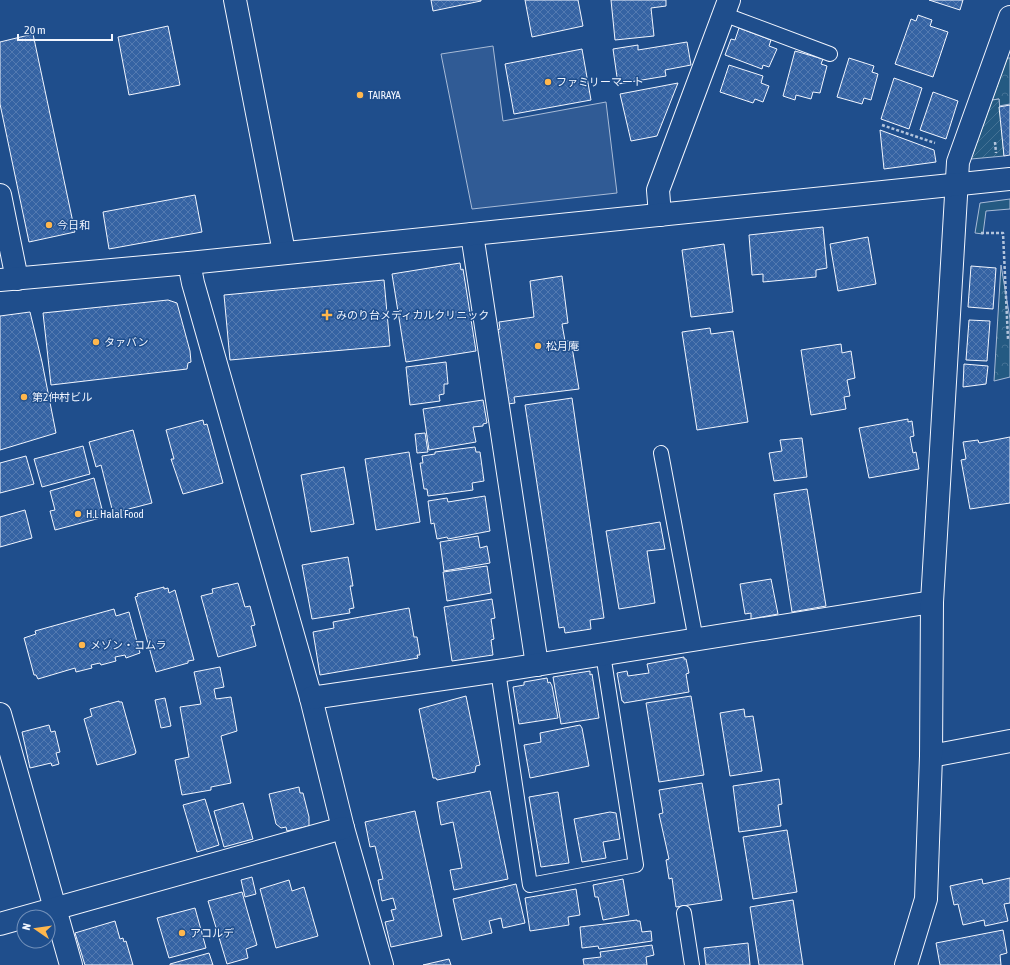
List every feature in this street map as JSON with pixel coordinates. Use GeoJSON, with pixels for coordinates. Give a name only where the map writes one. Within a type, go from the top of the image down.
{"type":"FeatureCollection","features":[{"type":"Feature","properties":{"kind":"street"},"geometry":{"type":"LineString","coordinates":[[235,0],[284,252]]}},
{"type":"Feature","properties":{"kind":"street"},"geometry":{"type":"LineString","coordinates":[[660,216],[658,190],[726,7]]}},
{"type":"Feature","properties":{"kind":"street"},"geometry":{"type":"LineString","coordinates":[[906,965],[926,899],[931,756],[932,602],[958,162],[1010,17]]}},
{"type":"Feature","properties":{"kind":"street"},"geometry":{"type":"LineString","coordinates":[[0,195],[8,280],[660,216],[957,186],[1010,179]]}},
{"type":"Feature","properties":{"kind":"street"},"geometry":{"type":"LineString","coordinates":[[472,234],[537,665]]}},
{"type":"Feature","properties":{"kind":"street"},"geometry":{"type":"LineString","coordinates":[[189,263],[193,282],[311,698],[343,828],[382,965]]}},
{"type":"Feature","properties":{"kind":"street"},"geometry":{"type":"LineString","coordinates":[[311,698],[537,665],[932,602]]}},
{"type":"Feature","properties":{"kind":"street"},"geometry":{"type":"LineString","coordinates":[[0,714],[71,965]]}},
{"type":"Feature","properties":{"kind":"street"},"geometry":{"type":"LineString","coordinates":[[931,756],[1010,741]]}},
{"type":"Feature","properties":{"kind":"street"},"geometry":{"type":"LineString","coordinates":[[0,924],[343,828]]}},
{"type":"Feature","properties":{"kind":"lane"},"geometry":{"type":"LineString","coordinates":[[726,7],[830,54]]}},
{"type":"Feature","properties":{"kind":"lane"},"geometry":{"type":"LineString","coordinates":[[661,453],[696,640]]}},
{"type":"Feature","properties":{"kind":"lane"},"geometry":{"type":"LineString","coordinates":[[498,671],[530,885],[636,865],[603,654]]}},
{"type":"Feature","properties":{"kind":"lane"},"geometry":{"type":"LineString","coordinates":[[684,913],[692,965]]}},
{"type":"Feature","properties":{"kind":"path"},"geometry":{"type":"LineString","coordinates":[[882,125],[962,152]]}},
{"type":"Feature","properties":{"kind":"path"},"geometry":{"type":"LineString","coordinates":[[954,233],[1003,233],[1008,339]]}},
{"type":"Feature","properties":{"kind":"green space"},"geometry":{"type":"Polygon","coordinates":[[[1007,58],[1010,58],[1010,104],[999,106],[999,99],[992,100],[1007,58]]]}},
{"type":"Feature","properties":{"kind":"green space"},"geometry":{"type":"Polygon","coordinates":[[[999,99],[1004,156],[971,159],[992,100],[999,99]]]}},
{"type":"Feature","properties":{"kind":"green space"},"geometry":{"type":"Polygon","coordinates":[[[1010,199],[1010,209],[986,211],[983,234],[975,233],[980,203],[1010,199]]]}},
{"type":"Feature","properties":{"kind":"green space"},"geometry":{"type":"Polygon","coordinates":[[[1001,265],[1010,319],[1010,377],[994,381],[1001,265]]]}},
{"type":"Feature","properties":{"kind":"shaded area"},"geometry":{"type":"Polygon","coordinates":[[[493,46],[503,121],[606,102],[617,193],[472,209],[441,54],[493,46]]]}},
{"type":"Feature","properties":{"kind":"building"},"geometry":{"type":"Polygon","coordinates":[[[431,0],[481,0],[481,1],[433,11],[431,0]]]}},
{"type":"Feature","properties":{"kind":"building"},"geometry":{"type":"Polygon","coordinates":[[[525,0],[578,0],[583,26],[532,37],[525,0]]]}},
{"type":"Feature","properties":{"kind":"building"},"geometry":{"type":"Polygon","coordinates":[[[611,0],[666,0],[666,6],[651,8],[654,36],[615,40],[611,0]]]}},
{"type":"Feature","properties":{"kind":"building"},"geometry":{"type":"Polygon","coordinates":[[[929,0],[963,0],[960,10],[929,0]]]}},
{"type":"Feature","properties":{"kind":"building"},"geometry":{"type":"Polygon","coordinates":[[[918,15],[932,20],[930,26],[948,32],[933,77],[895,64],[911,19],[916,21],[918,15]]]}},
{"type":"Feature","properties":{"kind":"building"},"geometry":{"type":"Polygon","coordinates":[[[168,26],[180,85],[129,95],[118,37],[168,26]]]}},
{"type":"Feature","properties":{"kind":"building"},"geometry":{"type":"Polygon","coordinates":[[[739,28],[771,40],[769,46],[777,49],[769,67],[763,65],[762,69],[725,55],[731,39],[735,40],[739,28]]]}},
{"type":"Feature","properties":{"kind":"building"},"geometry":{"type":"Polygon","coordinates":[[[33,34],[75,232],[29,242],[0,104],[0,42],[33,34]]]}},
{"type":"Feature","properties":{"kind":"building"},"geometry":{"type":"Polygon","coordinates":[[[687,42],[691,65],[665,70],[666,76],[618,84],[613,49],[638,45],[638,50],[687,42]]]}},
{"type":"Feature","properties":{"kind":"building","name":"ファミリーマート"},"geometry":{"type":"Polygon","coordinates":[[[582,49],[591,100],[514,114],[505,64],[582,49]]]}},
{"type":"Feature","properties":{"kind":"building"},"geometry":{"type":"Polygon","coordinates":[[[795,51],[823,59],[821,64],[827,66],[820,93],[813,92],[811,99],[796,95],[795,100],[783,96],[795,51]]]}},
{"type":"Feature","properties":{"kind":"building"},"geometry":{"type":"Polygon","coordinates":[[[849,58],[874,66],[872,72],[878,74],[871,100],[864,98],[862,104],[837,97],[849,58]]]}},
{"type":"Feature","properties":{"kind":"building"},"geometry":{"type":"Polygon","coordinates":[[[729,65],[763,76],[761,83],[769,86],[763,102],[755,99],[753,103],[720,92],[729,65]]]}},
{"type":"Feature","properties":{"kind":"building"},"geometry":{"type":"Polygon","coordinates":[[[894,78],[922,88],[909,129],[881,119],[894,78]]]}},
{"type":"Feature","properties":{"kind":"building"},"geometry":{"type":"Polygon","coordinates":[[[678,83],[657,136],[631,141],[620,94],[678,83]]]}},
{"type":"Feature","properties":{"kind":"building"},"geometry":{"type":"Polygon","coordinates":[[[933,92],[958,101],[946,139],[920,130],[933,92]]]}},
{"type":"Feature","properties":{"kind":"building"},"geometry":{"type":"Polygon","coordinates":[[[1010,105],[1010,155],[1004,156],[999,107],[1010,105]]]}},
{"type":"Feature","properties":{"kind":"building"},"geometry":{"type":"Polygon","coordinates":[[[880,130],[934,150],[936,162],[884,169],[880,130]]]}},
{"type":"Feature","properties":{"kind":"building"},"geometry":{"type":"Polygon","coordinates":[[[195,195],[202,232],[109,249],[103,212],[195,195]]]}},
{"type":"Feature","properties":{"kind":"building"},"geometry":{"type":"Polygon","coordinates":[[[823,227],[827,268],[816,270],[816,277],[763,282],[763,274],[752,275],[749,235],[823,227]]]}},
{"type":"Feature","properties":{"kind":"building"},"geometry":{"type":"Polygon","coordinates":[[[868,237],[876,284],[838,291],[830,244],[868,237]]]}},
{"type":"Feature","properties":{"kind":"building"},"geometry":{"type":"Polygon","coordinates":[[[724,244],[733,312],[691,317],[682,250],[724,244]]]}},
{"type":"Feature","properties":{"kind":"building"},"geometry":{"type":"Polygon","coordinates":[[[460,263],[461,270],[463,269],[476,351],[406,362],[392,274],[460,263]]]}},
{"type":"Feature","properties":{"kind":"building"},"geometry":{"type":"Polygon","coordinates":[[[971,266],[996,268],[993,309],[968,307],[971,266]]]}},
{"type":"Feature","properties":{"kind":"building"},"geometry":{"type":"Polygon","coordinates":[[[562,276],[568,323],[562,324],[565,341],[571,341],[579,389],[514,397],[515,403],[508,404],[497,330],[500,329],[499,322],[534,317],[530,281],[562,276]]]}},
{"type":"Feature","properties":{"kind":"building"},"geometry":{"type":"Polygon","coordinates":[[[384,280],[390,346],[230,360],[224,295],[384,280]]]}},
{"type":"Feature","properties":{"kind":"building"},"geometry":{"type":"Polygon","coordinates":[[[168,300],[177,303],[190,351],[191,362],[188,363],[187,369],[51,385],[43,313],[168,300]]]}},
{"type":"Feature","properties":{"kind":"building","name":"第2仲村ビル"},"geometry":{"type":"Polygon","coordinates":[[[30,312],[42,362],[56,433],[0,450],[0,316],[30,312]]]}},
{"type":"Feature","properties":{"kind":"building"},"geometry":{"type":"Polygon","coordinates":[[[969,320],[990,321],[987,361],[966,360],[969,320]]]}},
{"type":"Feature","properties":{"kind":"building"},"geometry":{"type":"Polygon","coordinates":[[[710,328],[711,334],[733,331],[748,422],[697,430],[682,332],[710,328]]]}},
{"type":"Feature","properties":{"kind":"building"},"geometry":{"type":"Polygon","coordinates":[[[841,344],[842,353],[851,351],[855,378],[847,380],[850,396],[844,397],[846,409],[811,415],[801,350],[841,344]]]}},
{"type":"Feature","properties":{"kind":"building"},"geometry":{"type":"Polygon","coordinates":[[[446,362],[448,384],[444,384],[444,394],[439,395],[440,401],[410,405],[406,367],[446,362]]]}},
{"type":"Feature","properties":{"kind":"building"},"geometry":{"type":"Polygon","coordinates":[[[964,364],[988,366],[986,384],[963,387],[964,364]]]}},
{"type":"Feature","properties":{"kind":"building"},"geometry":{"type":"Polygon","coordinates":[[[572,398],[604,618],[590,620],[591,629],[565,633],[564,627],[559,628],[525,405],[572,398]]]}},
{"type":"Feature","properties":{"kind":"building"},"geometry":{"type":"Polygon","coordinates":[[[483,400],[487,423],[483,424],[483,426],[473,427],[476,442],[429,450],[423,409],[483,400]]]}},
{"type":"Feature","properties":{"kind":"building"},"geometry":{"type":"Polygon","coordinates":[[[908,419],[908,422],[912,421],[914,436],[910,437],[913,453],[916,452],[919,469],[869,478],[859,428],[908,419]]]}},
{"type":"Feature","properties":{"kind":"building"},"geometry":{"type":"Polygon","coordinates":[[[203,420],[204,425],[207,424],[223,483],[183,494],[171,459],[174,459],[166,430],[203,420]]]}},
{"type":"Feature","properties":{"kind":"building"},"geometry":{"type":"Polygon","coordinates":[[[133,430],[152,503],[113,513],[101,465],[96,467],[89,442],[133,430]]]}},
{"type":"Feature","properties":{"kind":"building"},"geometry":{"type":"Polygon","coordinates":[[[425,433],[428,452],[417,453],[415,434],[425,433]]]}},
{"type":"Feature","properties":{"kind":"building"},"geometry":{"type":"Polygon","coordinates":[[[1010,437],[1010,503],[970,509],[961,460],[966,459],[963,442],[978,440],[979,443],[1010,437]]]}},
{"type":"Feature","properties":{"kind":"building"},"geometry":{"type":"Polygon","coordinates":[[[802,438],[807,477],[774,481],[769,453],[782,451],[780,440],[802,438]]]}},
{"type":"Feature","properties":{"kind":"building"},"geometry":{"type":"Polygon","coordinates":[[[83,446],[90,474],[42,487],[34,459],[83,446]]]}},
{"type":"Feature","properties":{"kind":"building"},"geometry":{"type":"Polygon","coordinates":[[[475,447],[476,452],[480,452],[484,481],[472,483],[473,490],[428,496],[427,489],[424,489],[420,463],[423,463],[422,456],[435,454],[435,452],[475,447]]]}},
{"type":"Feature","properties":{"kind":"building"},"geometry":{"type":"Polygon","coordinates":[[[409,452],[420,522],[376,530],[365,459],[409,452]]]}},
{"type":"Feature","properties":{"kind":"building"},"geometry":{"type":"Polygon","coordinates":[[[26,456],[34,484],[0,493],[0,463],[26,456]]]}},
{"type":"Feature","properties":{"kind":"building"},"geometry":{"type":"Polygon","coordinates":[[[344,467],[354,524],[311,532],[301,475],[344,467]]]}},
{"type":"Feature","properties":{"kind":"building"},"geometry":{"type":"Polygon","coordinates":[[[94,478],[104,517],[55,530],[50,511],[55,510],[50,491],[94,478]]]}},
{"type":"Feature","properties":{"kind":"building"},"geometry":{"type":"Polygon","coordinates":[[[807,489],[826,606],[792,612],[774,494],[807,489]]]}},
{"type":"Feature","properties":{"kind":"building"},"geometry":{"type":"Polygon","coordinates":[[[485,496],[490,531],[448,539],[447,537],[437,539],[434,523],[431,524],[428,501],[447,498],[448,502],[485,496]]]}},
{"type":"Feature","properties":{"kind":"building"},"geometry":{"type":"Polygon","coordinates":[[[25,510],[32,538],[0,547],[0,517],[25,510]]]}},
{"type":"Feature","properties":{"kind":"building"},"geometry":{"type":"Polygon","coordinates":[[[660,522],[665,549],[647,551],[655,603],[619,609],[606,531],[660,522]]]}},
{"type":"Feature","properties":{"kind":"building"},"geometry":{"type":"Polygon","coordinates":[[[478,536],[480,548],[487,546],[490,563],[444,571],[440,542],[478,536]]]}},
{"type":"Feature","properties":{"kind":"building"},"geometry":{"type":"Polygon","coordinates":[[[348,557],[353,586],[350,586],[354,608],[349,609],[350,613],[312,619],[302,565],[348,557]]]}},
{"type":"Feature","properties":{"kind":"building"},"geometry":{"type":"Polygon","coordinates":[[[487,566],[491,593],[447,601],[443,572],[487,566]]]}},
{"type":"Feature","properties":{"kind":"building"},"geometry":{"type":"Polygon","coordinates":[[[771,579],[778,614],[751,619],[751,613],[745,614],[740,584],[771,579]]]}},
{"type":"Feature","properties":{"kind":"building"},"geometry":{"type":"Polygon","coordinates":[[[238,583],[245,607],[250,606],[255,625],[251,626],[256,646],[218,657],[201,596],[213,593],[212,589],[238,583]]]}},
{"type":"Feature","properties":{"kind":"building"},"geometry":{"type":"Polygon","coordinates":[[[164,587],[164,589],[168,588],[169,593],[175,590],[194,660],[156,672],[135,597],[138,596],[137,594],[164,587]]]}},
{"type":"Feature","properties":{"kind":"building"},"geometry":{"type":"Polygon","coordinates":[[[492,599],[495,618],[491,619],[494,639],[491,640],[493,655],[452,661],[444,607],[492,599]]]}},
{"type":"Feature","properties":{"kind":"building"},"geometry":{"type":"Polygon","coordinates":[[[409,608],[414,637],[417,637],[420,655],[417,655],[418,658],[320,675],[313,632],[334,628],[333,622],[409,608]]]}},
{"type":"Feature","properties":{"kind":"building","name":"メゾン・コムラ"},"geometry":{"type":"Polygon","coordinates":[[[114,609],[116,616],[129,612],[140,653],[126,658],[125,655],[115,657],[116,661],[101,665],[100,663],[91,665],[92,668],[76,672],[75,668],[38,679],[36,675],[34,675],[24,638],[36,634],[35,631],[114,609]]]}},
{"type":"Feature","properties":{"kind":"building"},"geometry":{"type":"Polygon","coordinates":[[[684,657],[684,659],[686,659],[689,673],[686,674],[689,692],[624,703],[622,701],[617,673],[627,671],[628,676],[649,673],[647,664],[684,657]]]}},
{"type":"Feature","properties":{"kind":"building"},"geometry":{"type":"Polygon","coordinates":[[[220,667],[224,687],[214,689],[216,699],[231,697],[237,731],[221,736],[231,783],[211,787],[211,790],[182,795],[175,760],[189,757],[180,707],[201,704],[194,672],[220,667]]]}},
{"type":"Feature","properties":{"kind":"building"},"geometry":{"type":"Polygon","coordinates":[[[590,671],[590,675],[592,674],[599,718],[561,724],[553,677],[590,671]]]}},
{"type":"Feature","properties":{"kind":"building"},"geometry":{"type":"Polygon","coordinates":[[[547,678],[548,683],[550,682],[552,686],[558,718],[519,724],[513,687],[524,685],[524,682],[547,678]]]}},
{"type":"Feature","properties":{"kind":"building"},"geometry":{"type":"Polygon","coordinates":[[[466,696],[480,765],[476,766],[475,772],[437,780],[436,778],[433,778],[419,709],[466,696]]]}},
{"type":"Feature","properties":{"kind":"building"},"geometry":{"type":"Polygon","coordinates":[[[691,696],[704,775],[659,782],[646,703],[691,696]]]}},
{"type":"Feature","properties":{"kind":"building"},"geometry":{"type":"Polygon","coordinates":[[[165,698],[171,726],[161,728],[155,700],[165,698]]]}},
{"type":"Feature","properties":{"kind":"building"},"geometry":{"type":"Polygon","coordinates":[[[119,701],[122,702],[136,752],[135,754],[97,765],[84,719],[92,716],[90,709],[119,701]]]}},
{"type":"Feature","properties":{"kind":"building"},"geometry":{"type":"Polygon","coordinates":[[[744,709],[745,717],[753,716],[762,771],[730,776],[720,713],[744,709]]]}},
{"type":"Feature","properties":{"kind":"building"},"geometry":{"type":"Polygon","coordinates":[[[49,725],[51,732],[55,731],[60,752],[56,753],[59,764],[52,766],[51,763],[30,768],[22,732],[49,725]]]}},
{"type":"Feature","properties":{"kind":"building"},"geometry":{"type":"Polygon","coordinates":[[[580,725],[582,728],[589,766],[530,778],[524,745],[541,742],[540,733],[580,725]]]}},
{"type":"Feature","properties":{"kind":"building"},"geometry":{"type":"Polygon","coordinates":[[[779,779],[782,804],[778,805],[781,826],[739,832],[733,786],[779,779]]]}},
{"type":"Feature","properties":{"kind":"building"},"geometry":{"type":"Polygon","coordinates":[[[702,783],[722,900],[676,907],[672,878],[669,879],[666,860],[669,859],[659,814],[663,813],[659,790],[702,783]]]}},
{"type":"Feature","properties":{"kind":"building"},"geometry":{"type":"Polygon","coordinates":[[[299,787],[300,793],[303,793],[309,817],[309,826],[287,831],[286,827],[281,828],[276,824],[269,794],[299,787]]]}},
{"type":"Feature","properties":{"kind":"building"},"geometry":{"type":"Polygon","coordinates":[[[490,791],[508,879],[454,890],[450,870],[462,868],[453,822],[441,825],[437,802],[490,791]]]}},
{"type":"Feature","properties":{"kind":"building"},"geometry":{"type":"Polygon","coordinates":[[[558,792],[569,863],[541,867],[529,797],[558,792]]]}},
{"type":"Feature","properties":{"kind":"building"},"geometry":{"type":"Polygon","coordinates":[[[205,799],[219,845],[197,852],[183,805],[205,799]]]}},
{"type":"Feature","properties":{"kind":"building"},"geometry":{"type":"Polygon","coordinates":[[[243,803],[253,839],[224,847],[214,811],[243,803]]]}},
{"type":"Feature","properties":{"kind":"building"},"geometry":{"type":"Polygon","coordinates":[[[415,811],[442,936],[391,947],[385,922],[394,920],[391,910],[396,909],[393,898],[382,901],[378,880],[383,879],[375,846],[370,847],[365,822],[415,811]]]}},
{"type":"Feature","properties":{"kind":"building"},"geometry":{"type":"Polygon","coordinates":[[[610,812],[616,813],[620,839],[603,842],[606,858],[582,862],[574,819],[610,812]]]}},
{"type":"Feature","properties":{"kind":"building"},"geometry":{"type":"Polygon","coordinates":[[[787,830],[797,892],[753,899],[743,837],[787,830]]]}},
{"type":"Feature","properties":{"kind":"building"},"geometry":{"type":"Polygon","coordinates":[[[252,877],[256,894],[245,897],[241,880],[252,877]]]}},
{"type":"Feature","properties":{"kind":"building"},"geometry":{"type":"Polygon","coordinates":[[[1010,878],[1010,903],[1004,904],[1008,921],[985,926],[984,920],[963,925],[958,904],[954,905],[950,886],[982,879],[983,884],[1010,878]]]}},
{"type":"Feature","properties":{"kind":"building"},"geometry":{"type":"Polygon","coordinates":[[[623,879],[629,915],[603,920],[598,897],[595,897],[593,885],[623,879]]]}},
{"type":"Feature","properties":{"kind":"building"},"geometry":{"type":"Polygon","coordinates":[[[289,880],[292,891],[304,887],[318,936],[276,948],[260,889],[289,880]]]}},
{"type":"Feature","properties":{"kind":"building"},"geometry":{"type":"Polygon","coordinates":[[[516,884],[525,923],[503,928],[501,918],[489,921],[492,933],[462,940],[453,899],[516,884]]]}},
{"type":"Feature","properties":{"kind":"building"},"geometry":{"type":"Polygon","coordinates":[[[576,889],[580,915],[568,917],[569,925],[530,931],[525,898],[576,889]]]}},
{"type":"Feature","properties":{"kind":"building"},"geometry":{"type":"Polygon","coordinates":[[[242,892],[257,945],[246,949],[248,958],[227,964],[208,901],[242,892]]]}},
{"type":"Feature","properties":{"kind":"building"},"geometry":{"type":"Polygon","coordinates":[[[793,900],[803,965],[759,965],[750,907],[793,900]]]}},
{"type":"Feature","properties":{"kind":"building","name":"アコルデ"},"geometry":{"type":"Polygon","coordinates":[[[195,908],[206,948],[169,958],[157,918],[195,908]]]}},
{"type":"Feature","properties":{"kind":"building"},"geometry":{"type":"Polygon","coordinates":[[[637,920],[640,921],[642,932],[651,931],[652,941],[599,949],[598,946],[582,948],[580,927],[637,920]]]}},
{"type":"Feature","properties":{"kind":"building"},"geometry":{"type":"Polygon","coordinates":[[[115,921],[120,939],[123,938],[124,942],[126,941],[133,965],[85,965],[75,933],[115,921]]]}},
{"type":"Feature","properties":{"kind":"building"},"geometry":{"type":"Polygon","coordinates":[[[1003,930],[1007,953],[1000,955],[1001,965],[940,965],[936,943],[1003,930]]]}},
{"type":"Feature","properties":{"kind":"building"},"geometry":{"type":"Polygon","coordinates":[[[748,943],[750,965],[706,965],[704,948],[748,943]]]}},
{"type":"Feature","properties":{"kind":"building"},"geometry":{"type":"Polygon","coordinates":[[[652,945],[654,955],[646,957],[647,965],[584,965],[583,959],[601,957],[600,952],[652,945]]]}},
{"type":"Feature","properties":{"kind":"building"},"geometry":{"type":"Polygon","coordinates":[[[209,953],[213,965],[170,965],[170,964],[209,953]]]}},
{"type":"Feature","properties":{"kind":"building"},"geometry":{"type":"Polygon","coordinates":[[[449,959],[451,965],[423,965],[449,959]]]}},
{"type":"Feature","properties":{"kind":"place","name":"ファミリーマート"},"geometry":{"type":"Point","coordinates":[548,82]}},
{"type":"Feature","properties":{"kind":"place","name":"TAIRAYA"},"geometry":{"type":"Point","coordinates":[360,95]}},
{"type":"Feature","properties":{"kind":"place","name":"今日和"},"geometry":{"type":"Point","coordinates":[49,225]}},
{"type":"Feature","properties":{"kind":"place","name":"みのり台メディカルクリニック"},"geometry":{"type":"Point","coordinates":[327,315]}},
{"type":"Feature","properties":{"kind":"place","name":"タァバン"},"geometry":{"type":"Point","coordinates":[96,342]}},
{"type":"Feature","properties":{"kind":"place","name":"松月庵"},"geometry":{"type":"Point","coordinates":[538,346]}},
{"type":"Feature","properties":{"kind":"place","name":"第2仲村ビル"},"geometry":{"type":"Point","coordinates":[24,397]}},
{"type":"Feature","properties":{"kind":"place","name":"H.L Halal Food"},"geometry":{"type":"Point","coordinates":[78,514]}},
{"type":"Feature","properties":{"kind":"place","name":"メゾン・コムラ"},"geometry":{"type":"Point","coordinates":[82,645]}},
{"type":"Feature","properties":{"kind":"place","name":"アコルデ"},"geometry":{"type":"Point","coordinates":[182,933]}}]}
